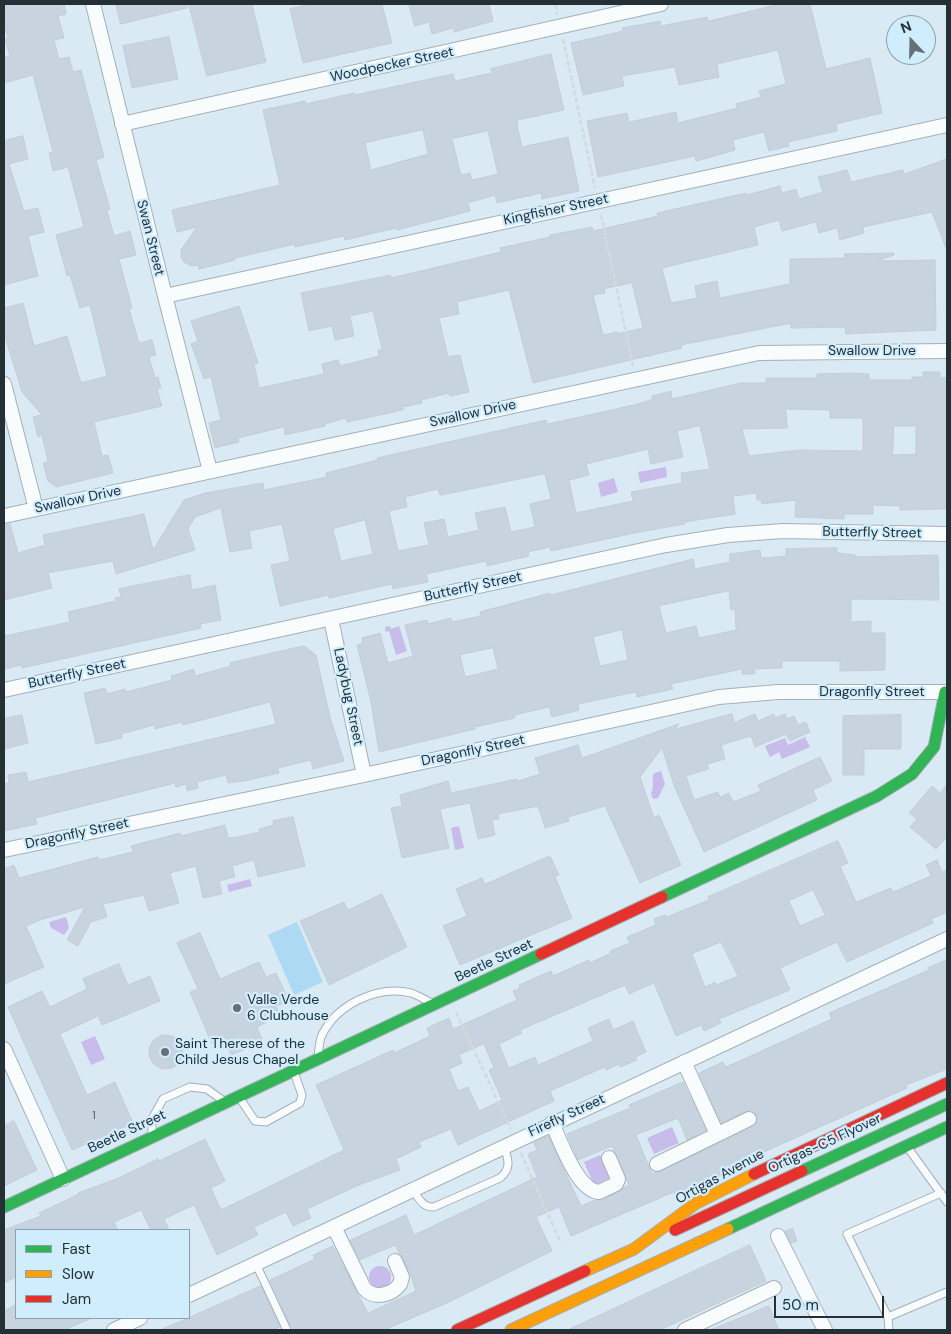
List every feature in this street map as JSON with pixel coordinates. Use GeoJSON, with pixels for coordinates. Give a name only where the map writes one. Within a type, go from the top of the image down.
{"type":"FeatureCollection","features":[{"type":"Feature","properties":{"kind":"main road","name":"Beetle Street"},"geometry":{"type":"LineString","coordinates":[[4,1207],[450,999],[877,796],[912,774],[934,747],[946,692]]}},
{"type":"Feature","properties":{"kind":"main road","name":"Ortigas Avenue"},"geometry":{"type":"LineString","coordinates":[[457,1330],[634,1248],[695,1204],[804,1149],[947,1083]]}},
{"type":"Feature","properties":{"kind":"main road","name":"Ortigas-C5 Flyover"},"geometry":{"type":"LineString","coordinates":[[634,1248],[947,1104]]}},
{"type":"Feature","properties":{"kind":"main road"},"geometry":{"type":"LineString","coordinates":[[511,1330],[947,1127]]}},
{"type":"Feature","properties":{"kind":"street","name":"Swan Street"},"geometry":{"type":"LineString","coordinates":[[93,4],[164,296],[210,471]]}},
{"type":"Feature","properties":{"kind":"street","name":"Woodpecker Street"},"geometry":{"type":"LineString","coordinates":[[122,124],[661,4]]}},
{"type":"Feature","properties":{"kind":"street","name":"Kingfisher Street"},"geometry":{"type":"LineString","coordinates":[[164,296],[947,125]]}},
{"type":"Feature","properties":{"kind":"street","name":"Swallow Drive"},"geometry":{"type":"LineString","coordinates":[[4,516],[759,353],[947,352]]}},
{"type":"Feature","properties":{"kind":"street"},"geometry":{"type":"LineString","coordinates":[[4,384],[36,509]]}},
{"type":"Feature","properties":{"kind":"street","name":"Butterfly Street"},"geometry":{"type":"LineString","coordinates":[[4,690],[656,547],[728,535],[783,531],[947,534]]}},
{"type":"Feature","properties":{"kind":"street","name":"Ladybug Street"},"geometry":{"type":"LineString","coordinates":[[331,619],[364,775]]}},
{"type":"Feature","properties":{"kind":"street","name":"Dragonfly Street"},"geometry":{"type":"LineString","coordinates":[[4,850],[364,775],[719,697],[778,692],[946,692]]}},
{"type":"Feature","properties":{"kind":"street","name":"Firefly Street"},"geometry":{"type":"LineString","coordinates":[[190,1295],[947,939]]}},
{"type":"Feature","properties":{"kind":"street"},"geometry":{"type":"LineString","coordinates":[[4,1049],[63,1179]]}},
{"type":"Feature","properties":{"kind":"street"},"geometry":{"type":"LineString","coordinates":[[684,1062],[717,1134]]}},
{"type":"Feature","properties":{"kind":"street"},"geometry":{"type":"LineString","coordinates":[[658,1164],[749,1119]]}},
{"type":"Feature","properties":{"kind":"street"},"geometry":{"type":"LineString","coordinates":[[552,1123],[580,1179],[587,1188],[599,1192],[616,1184],[618,1179],[609,1158]]}},
{"type":"Feature","properties":{"kind":"street"},"geometry":{"type":"LineString","coordinates":[[926,1137],[947,1139]]}},
{"type":"Feature","properties":{"kind":"street"},"geometry":{"type":"LineString","coordinates":[[334,1227],[364,1288],[370,1293],[384,1294],[400,1284],[402,1277],[395,1261]]}},
{"type":"Feature","properties":{"kind":"street"},"geometry":{"type":"LineString","coordinates":[[778,1236],[824,1330]]}},
{"type":"Feature","properties":{"kind":"street"},"geometry":{"type":"LineString","coordinates":[[685,1330],[774,1288]]}},
{"type":"Feature","properties":{"kind":"street"},"geometry":{"type":"LineString","coordinates":[[114,1330],[138,1323]]}},
{"type":"Feature","properties":{"kind":"lane"},"geometry":{"type":"LineString","coordinates":[[318,1060],[322,1036],[334,1017],[362,998],[393,991],[412,993],[436,1005]]}},
{"type":"Feature","properties":{"kind":"lane"},"geometry":{"type":"LineString","coordinates":[[238,1097],[255,1121],[266,1122],[300,1103],[302,1095],[294,1071]]}},
{"type":"Feature","properties":{"kind":"lane"},"geometry":{"type":"LineString","coordinates":[[152,1137],[152,1119],[163,1099],[190,1087],[207,1089],[226,1103]]}},
{"type":"Feature","properties":{"kind":"lane"},"geometry":{"type":"LineString","coordinates":[[413,1189],[421,1202],[429,1207],[434,1207],[500,1178],[508,1170],[510,1143]]}},
{"type":"Feature","properties":{"kind":"lane"},"geometry":{"type":"LineString","coordinates":[[907,1146],[947,1202]]}},
{"type":"Feature","properties":{"kind":"lane"},"geometry":{"type":"LineString","coordinates":[[889,1330],[888,1317],[847,1234],[941,1193]]}},
{"type":"Feature","properties":{"kind":"lane"},"geometry":{"type":"LineString","coordinates":[[256,1264],[287,1330]]}},
{"type":"Feature","properties":{"kind":"lane"},"geometry":{"type":"LineString","coordinates":[[888,1317],[947,1292]]}},
{"type":"Feature","properties":{"kind":"path"},"geometry":{"type":"LineString","coordinates":[[450,999],[510,1143],[561,1243]]}},
{"type":"Feature","properties":{"kind":"shaded area"},"geometry":{"type":"Polygon","coordinates":[[[666,467],[667,477],[640,483],[638,472],[666,467]]]}},
{"type":"Feature","properties":{"kind":"shaded area"},"geometry":{"type":"Polygon","coordinates":[[[614,478],[618,492],[601,497],[598,483],[614,478]]]}},
{"type":"Feature","properties":{"kind":"shaded area"},"geometry":{"type":"Polygon","coordinates":[[[390,626],[391,629],[399,626],[407,651],[396,655],[389,631],[386,632],[385,627],[390,626]]]}},
{"type":"Feature","properties":{"kind":"shaded area"},"geometry":{"type":"Polygon","coordinates":[[[805,737],[810,747],[782,759],[779,752],[770,757],[765,746],[785,738],[788,745],[805,737]]]}},
{"type":"Feature","properties":{"kind":"shaded area"},"geometry":{"type":"Polygon","coordinates":[[[661,771],[665,784],[658,798],[653,799],[651,793],[653,776],[654,773],[661,771]]]}},
{"type":"Feature","properties":{"kind":"shaded area"},"geometry":{"type":"Polygon","coordinates":[[[459,826],[464,848],[455,850],[451,828],[459,826]]]}},
{"type":"Feature","properties":{"kind":"shaded area"},"geometry":{"type":"Polygon","coordinates":[[[250,879],[252,886],[229,892],[227,885],[250,879]]]}},
{"type":"Feature","properties":{"kind":"shaded area"},"geometry":{"type":"Polygon","coordinates":[[[66,917],[69,928],[64,935],[51,928],[49,922],[66,917]]]}},
{"type":"Feature","properties":{"kind":"shaded area"},"geometry":{"type":"Polygon","coordinates":[[[297,922],[323,982],[294,995],[268,935],[297,922]]]}},
{"type":"Feature","properties":{"kind":"shaded area"},"geometry":{"type":"Polygon","coordinates":[[[95,1036],[105,1059],[91,1065],[81,1042],[95,1036]]]}},
{"type":"Feature","properties":{"kind":"shaded area"},"geometry":{"type":"Polygon","coordinates":[[[672,1127],[679,1143],[654,1154],[647,1138],[672,1127]]]}},
{"type":"Feature","properties":{"kind":"shaded area"},"geometry":{"type":"Polygon","coordinates":[[[600,1155],[609,1178],[594,1185],[584,1162],[600,1155]]]}},
{"type":"Feature","properties":{"kind":"shaded area"},"geometry":{"type":"Polygon","coordinates":[[[380,1266],[388,1269],[391,1277],[388,1285],[380,1288],[372,1285],[369,1277],[372,1269],[380,1266]]]}},
{"type":"Feature","properties":{"kind":"building"},"geometry":{"type":"Polygon","coordinates":[[[4,4],[64,4],[66,14],[58,16],[64,38],[54,40],[59,59],[69,57],[73,72],[81,70],[104,157],[96,160],[110,209],[107,210],[114,236],[130,231],[136,255],[119,259],[132,308],[129,309],[139,343],[152,340],[156,355],[149,357],[155,378],[158,377],[161,388],[157,389],[162,406],[94,422],[102,456],[108,455],[113,473],[56,487],[48,481],[43,463],[48,462],[42,435],[38,437],[33,417],[42,415],[22,392],[6,340],[4,340],[4,308],[23,303],[34,346],[67,336],[81,383],[107,376],[90,305],[80,308],[70,275],[67,276],[56,235],[84,227],[68,167],[53,171],[49,153],[53,152],[33,75],[4,83],[4,57],[10,57],[5,39],[8,38],[4,23],[4,4]]]}},
{"type":"Feature","properties":{"kind":"building"},"geometry":{"type":"Polygon","coordinates":[[[116,4],[187,4],[187,8],[121,24],[116,4]]]}},
{"type":"Feature","properties":{"kind":"building"},"geometry":{"type":"Polygon","coordinates":[[[189,4],[252,4],[266,62],[207,76],[189,4]]]}},
{"type":"Feature","properties":{"kind":"building"},"geometry":{"type":"Polygon","coordinates":[[[312,4],[382,4],[392,43],[303,63],[290,9],[312,4]]]}},
{"type":"Feature","properties":{"kind":"building"},"geometry":{"type":"Polygon","coordinates":[[[409,4],[489,4],[493,21],[454,32],[453,28],[432,34],[429,22],[415,26],[409,4]]]}},
{"type":"Feature","properties":{"kind":"building"},"geometry":{"type":"Polygon","coordinates":[[[780,4],[810,4],[826,69],[870,58],[882,113],[836,124],[837,131],[788,142],[789,146],[769,151],[764,132],[733,140],[735,150],[715,156],[696,161],[695,156],[598,177],[587,121],[627,113],[629,122],[676,112],[678,123],[737,108],[736,104],[761,97],[759,91],[786,84],[778,50],[717,64],[719,77],[679,85],[675,67],[622,76],[624,86],[583,95],[571,43],[623,31],[622,28],[660,21],[661,26],[707,17],[708,21],[780,4]]]}},
{"type":"Feature","properties":{"kind":"building"},"geometry":{"type":"Polygon","coordinates":[[[169,37],[178,79],[132,88],[123,46],[169,37]]]}},
{"type":"Feature","properties":{"kind":"building"},"geometry":{"type":"Polygon","coordinates":[[[551,54],[564,110],[518,120],[517,125],[522,147],[568,137],[579,191],[542,199],[541,193],[497,203],[495,195],[468,203],[470,211],[397,230],[396,228],[345,240],[344,236],[295,247],[295,244],[235,258],[235,260],[199,269],[198,265],[191,266],[184,262],[181,257],[181,250],[197,227],[177,232],[172,210],[280,185],[263,110],[305,101],[306,104],[354,93],[355,95],[453,74],[455,81],[492,73],[491,69],[551,54]],[[423,130],[365,143],[371,170],[428,154],[423,130]],[[488,131],[452,139],[461,175],[470,173],[472,180],[498,174],[488,131]]]}},
{"type":"Feature","properties":{"kind":"building"},"geometry":{"type":"Polygon","coordinates":[[[23,136],[28,159],[9,164],[24,211],[38,208],[44,232],[28,236],[38,276],[4,285],[4,141],[23,136]]]}},
{"type":"Feature","properties":{"kind":"building"},"geometry":{"type":"Polygon","coordinates":[[[947,159],[947,251],[932,212],[863,227],[864,233],[840,240],[837,228],[819,233],[816,222],[782,231],[779,220],[754,227],[758,245],[662,268],[671,303],[697,298],[695,286],[717,281],[720,298],[790,284],[790,259],[845,258],[844,254],[894,253],[894,255],[877,261],[935,260],[936,330],[846,334],[845,327],[791,328],[791,323],[681,345],[682,348],[533,383],[509,290],[457,302],[459,314],[439,318],[448,357],[460,355],[469,392],[450,396],[449,393],[421,400],[422,403],[403,407],[403,410],[347,422],[346,418],[325,424],[325,426],[285,435],[284,427],[238,438],[239,442],[215,448],[209,423],[221,420],[211,377],[204,379],[191,344],[198,341],[191,321],[239,306],[258,363],[254,364],[259,388],[324,374],[322,364],[338,360],[340,366],[379,356],[378,350],[382,349],[373,311],[350,316],[354,336],[335,340],[332,326],[309,331],[301,293],[391,275],[391,278],[501,252],[500,248],[550,237],[550,235],[592,227],[593,231],[658,216],[657,213],[746,193],[747,195],[780,186],[782,193],[796,189],[799,199],[823,192],[818,177],[847,170],[851,182],[903,170],[904,174],[947,159]],[[632,283],[604,289],[605,293],[593,295],[603,335],[643,328],[632,283]]]}},
{"type":"Feature","properties":{"kind":"building"},"geometry":{"type":"Polygon","coordinates":[[[923,372],[940,372],[940,377],[947,378],[947,509],[900,510],[900,506],[873,505],[873,514],[844,514],[844,519],[795,517],[796,500],[762,504],[761,500],[757,500],[756,493],[733,496],[735,514],[684,522],[685,524],[551,551],[550,547],[528,552],[529,556],[487,566],[486,561],[426,574],[428,582],[393,589],[392,584],[329,598],[329,595],[280,606],[271,565],[290,561],[282,524],[249,531],[252,548],[230,552],[221,508],[195,517],[188,529],[195,550],[116,574],[113,561],[48,573],[52,588],[4,600],[4,525],[10,524],[18,553],[45,545],[43,535],[144,514],[153,550],[184,500],[205,493],[263,483],[264,490],[327,477],[326,473],[378,460],[377,458],[546,420],[547,424],[638,404],[653,399],[652,396],[671,391],[672,399],[741,383],[766,383],[766,378],[817,378],[817,374],[869,374],[869,380],[912,380],[912,377],[923,377],[923,372]],[[786,409],[787,428],[742,429],[749,456],[799,450],[863,451],[863,418],[830,418],[830,410],[786,409]],[[700,426],[677,431],[683,457],[651,464],[648,449],[586,464],[589,475],[569,480],[576,513],[633,501],[631,492],[682,483],[681,473],[710,469],[700,426]],[[894,426],[893,455],[916,454],[916,426],[894,426]],[[545,474],[440,495],[438,489],[405,497],[407,507],[389,511],[398,551],[429,545],[424,523],[444,519],[448,537],[479,530],[475,513],[505,507],[511,532],[535,527],[530,504],[551,499],[545,474]],[[365,520],[333,529],[341,561],[373,554],[365,520]]]}},
{"type":"Feature","properties":{"kind":"building"},"geometry":{"type":"Polygon","coordinates":[[[837,548],[837,553],[855,555],[855,557],[938,555],[939,600],[851,599],[851,622],[871,621],[871,633],[885,633],[885,670],[840,671],[840,661],[782,661],[782,668],[754,669],[755,674],[742,674],[742,669],[671,684],[673,689],[637,697],[636,692],[578,704],[579,710],[552,717],[549,707],[514,715],[515,718],[475,727],[475,729],[379,752],[371,702],[357,645],[363,643],[362,638],[380,633],[388,663],[413,656],[405,625],[427,620],[428,624],[451,618],[452,622],[481,616],[480,612],[550,593],[551,595],[693,559],[695,569],[730,562],[730,554],[760,550],[761,558],[786,556],[786,549],[837,548]],[[729,591],[659,606],[666,633],[696,626],[699,638],[736,630],[735,609],[731,610],[729,591]],[[622,630],[593,637],[600,666],[628,660],[622,630]],[[493,648],[460,655],[465,677],[498,669],[493,648]]]}},
{"type":"Feature","properties":{"kind":"building"},"geometry":{"type":"Polygon","coordinates":[[[190,575],[192,590],[215,585],[221,620],[200,624],[201,628],[22,668],[21,665],[4,669],[4,636],[70,622],[68,612],[116,601],[115,598],[121,597],[119,589],[190,575]]]}},
{"type":"Feature","properties":{"kind":"building"},"geometry":{"type":"Polygon","coordinates":[[[304,646],[316,655],[330,717],[344,761],[313,769],[311,760],[278,768],[279,773],[228,783],[226,775],[197,782],[198,788],[187,791],[186,784],[176,787],[175,783],[35,818],[37,824],[4,831],[4,784],[9,783],[8,775],[26,772],[28,782],[276,724],[270,702],[183,725],[182,722],[155,729],[154,725],[121,734],[122,738],[96,744],[84,693],[105,688],[107,694],[125,689],[126,692],[172,680],[171,676],[194,669],[195,676],[231,666],[230,663],[304,646]]]}},
{"type":"Feature","properties":{"kind":"building"},"geometry":{"type":"Polygon","coordinates":[[[732,714],[734,723],[755,714],[758,721],[774,714],[775,718],[785,714],[787,719],[794,716],[798,725],[806,722],[810,732],[790,741],[786,734],[755,747],[751,736],[721,745],[725,759],[707,764],[709,769],[686,776],[694,800],[718,792],[720,797],[729,793],[733,802],[761,791],[758,785],[820,757],[832,781],[813,790],[817,800],[704,852],[675,788],[662,748],[640,777],[654,818],[659,815],[681,865],[640,883],[605,806],[568,817],[569,821],[545,828],[538,806],[498,814],[499,819],[492,820],[495,835],[478,839],[470,803],[440,809],[449,848],[402,858],[391,808],[402,806],[400,795],[448,781],[451,793],[517,779],[518,781],[540,774],[535,758],[578,745],[582,758],[679,724],[675,729],[732,714]]]}},
{"type":"Feature","properties":{"kind":"building"},"geometry":{"type":"Polygon","coordinates":[[[22,715],[28,743],[4,749],[4,719],[22,715]]]}},
{"type":"Feature","properties":{"kind":"building"},"geometry":{"type":"Polygon","coordinates":[[[901,715],[901,749],[864,749],[864,775],[843,775],[843,716],[901,715]]]}},
{"type":"Feature","properties":{"kind":"building"},"geometry":{"type":"Polygon","coordinates":[[[947,784],[947,837],[936,849],[910,827],[917,819],[909,813],[932,786],[940,793],[947,784]]]}},
{"type":"Feature","properties":{"kind":"building"},"geometry":{"type":"Polygon","coordinates":[[[293,817],[305,866],[258,877],[254,860],[232,866],[235,877],[219,881],[222,894],[203,898],[196,866],[170,873],[179,903],[149,911],[144,895],[103,904],[107,917],[91,922],[78,946],[67,940],[85,907],[40,920],[26,926],[44,967],[4,984],[4,869],[14,865],[19,878],[98,857],[99,860],[133,852],[131,846],[180,833],[181,836],[225,825],[228,838],[237,837],[260,832],[259,829],[274,825],[273,821],[293,817]]]}},
{"type":"Feature","properties":{"kind":"building"},"geometry":{"type":"Polygon","coordinates":[[[838,841],[848,863],[840,866],[856,902],[891,888],[893,892],[931,876],[926,865],[937,860],[942,872],[947,870],[947,912],[931,919],[933,923],[847,962],[837,942],[780,968],[790,990],[719,1019],[721,1023],[704,1031],[701,1025],[676,1036],[654,983],[629,994],[625,985],[520,1030],[522,1033],[499,1044],[509,1068],[535,1057],[538,1065],[593,1041],[588,1028],[609,1019],[613,1030],[633,1021],[646,1052],[635,1057],[637,1060],[620,1067],[619,1064],[606,1070],[605,1067],[550,1091],[554,1101],[458,1145],[451,1129],[419,1142],[421,1147],[396,1159],[400,1170],[359,1185],[307,1209],[311,1218],[293,1226],[286,1212],[254,1227],[258,1235],[217,1255],[194,1205],[164,1219],[169,1229],[150,1229],[141,1210],[114,1222],[118,1229],[15,1229],[15,1278],[4,1283],[4,1230],[41,1216],[39,1213],[78,1193],[116,1179],[158,1159],[159,1161],[205,1139],[225,1181],[211,1188],[221,1210],[344,1150],[316,1085],[393,1050],[394,1053],[430,1036],[427,1028],[449,1018],[453,1029],[517,1000],[513,991],[520,988],[519,985],[551,971],[553,976],[589,960],[590,963],[611,953],[610,951],[630,943],[627,937],[656,925],[654,919],[665,915],[666,917],[709,900],[708,897],[838,841]],[[813,890],[789,901],[800,926],[825,915],[813,890]],[[721,942],[692,954],[705,987],[715,982],[716,985],[738,976],[721,942]],[[484,1044],[459,1055],[462,1063],[449,1069],[458,1091],[468,1087],[479,1111],[502,1100],[489,1070],[494,1068],[484,1044]]]}},
{"type":"Feature","properties":{"kind":"building"},"geometry":{"type":"Polygon","coordinates":[[[550,856],[559,875],[555,877],[572,918],[460,965],[443,926],[467,916],[456,889],[482,878],[485,884],[550,856]]]}},
{"type":"Feature","properties":{"kind":"building"},"geometry":{"type":"Polygon","coordinates":[[[382,894],[407,947],[329,985],[300,921],[344,902],[348,910],[382,894]]]}},
{"type":"Feature","properties":{"kind":"building","name":"Valle Verde 6 Clubhouse"},"geometry":{"type":"Polygon","coordinates":[[[200,933],[220,979],[259,962],[266,977],[276,973],[289,1001],[276,1006],[278,1010],[264,1016],[267,1022],[257,1027],[263,1042],[231,1055],[224,1039],[212,1044],[190,992],[198,989],[177,943],[200,933]]]}},
{"type":"Feature","properties":{"kind":"building"},"geometry":{"type":"Polygon","coordinates":[[[947,960],[947,1069],[906,1085],[907,1088],[764,1152],[765,1154],[676,1197],[674,1192],[571,1236],[559,1207],[536,1217],[552,1251],[447,1303],[384,1330],[294,1330],[289,1323],[270,1280],[315,1259],[313,1255],[333,1246],[368,1313],[416,1291],[410,1273],[395,1245],[360,1260],[350,1240],[406,1215],[414,1235],[537,1177],[528,1154],[537,1150],[534,1143],[548,1136],[581,1206],[595,1200],[603,1200],[629,1185],[612,1146],[578,1160],[567,1134],[630,1108],[629,1105],[683,1082],[706,1130],[687,1140],[678,1118],[636,1135],[652,1174],[753,1127],[758,1119],[754,1112],[750,1110],[721,1123],[699,1073],[723,1062],[726,1067],[832,1019],[829,1013],[929,970],[928,968],[947,960]]]}},
{"type":"Feature","properties":{"kind":"building"},"geometry":{"type":"Polygon","coordinates":[[[119,964],[128,985],[150,976],[160,1001],[102,1025],[98,1016],[60,1034],[87,1095],[115,1082],[133,1123],[72,1150],[8,1007],[42,991],[50,1007],[87,989],[83,979],[119,964]]]}},
{"type":"Feature","properties":{"kind":"building","name":"Saint Therese of the Child Jesus Chapel"},"geometry":{"type":"Polygon","coordinates":[[[166,1035],[173,1036],[178,1040],[182,1045],[182,1059],[178,1064],[173,1068],[166,1069],[159,1068],[154,1064],[150,1059],[149,1052],[150,1045],[154,1040],[159,1036],[166,1035]]]}},
{"type":"Feature","properties":{"kind":"building"},"geometry":{"type":"Polygon","coordinates":[[[14,1121],[37,1170],[4,1186],[4,1126],[14,1121]]]}},
{"type":"Feature","properties":{"kind":"building"},"geometry":{"type":"Polygon","coordinates":[[[793,1229],[797,1241],[791,1243],[785,1231],[793,1229]]]}},
{"type":"Feature","properties":{"kind":"building"},"geometry":{"type":"Polygon","coordinates":[[[750,1245],[766,1281],[660,1330],[568,1330],[750,1245]]]}},
{"type":"Feature","properties":{"kind":"building"},"geometry":{"type":"Polygon","coordinates":[[[261,1286],[280,1327],[271,1330],[161,1330],[190,1319],[190,1317],[261,1286]]]}},
{"type":"Feature","properties":{"kind":"building"},"geometry":{"type":"Polygon","coordinates":[[[15,1306],[15,1319],[90,1319],[64,1330],[4,1330],[4,1311],[15,1306]]]}},
{"type":"Feature","properties":{"kind":"building"},"geometry":{"type":"Polygon","coordinates":[[[769,1306],[779,1330],[710,1330],[754,1312],[769,1306]]]}},
{"type":"Feature","properties":{"kind":"traffic: fast"},"geometry":{"type":"LineString","coordinates":[[662,897],[877,796],[912,774],[934,747],[945,692]]}},
{"type":"Feature","properties":{"kind":"traffic: fast"},"geometry":{"type":"LineString","coordinates":[[4,1207],[541,954]]}},
{"type":"Feature","properties":{"kind":"traffic: fast"},"geometry":{"type":"LineString","coordinates":[[802,1171],[947,1104]]}},
{"type":"Feature","properties":{"kind":"traffic: fast"},"geometry":{"type":"LineString","coordinates":[[728,1229],[947,1127]]}},
{"type":"Feature","properties":{"kind":"traffic: slow"},"geometry":{"type":"LineString","coordinates":[[585,1271],[634,1249],[695,1204],[754,1174]]}},
{"type":"Feature","properties":{"kind":"traffic: slow"},"geometry":{"type":"LineString","coordinates":[[511,1330],[728,1229]]}},
{"type":"Feature","properties":{"kind":"traffic: jam"},"geometry":{"type":"LineString","coordinates":[[541,954],[662,897]]}},
{"type":"Feature","properties":{"kind":"traffic: jam"},"geometry":{"type":"LineString","coordinates":[[754,1174],[947,1083]]}},
{"type":"Feature","properties":{"kind":"traffic: jam"},"geometry":{"type":"LineString","coordinates":[[675,1230],[802,1171]]}},
{"type":"Feature","properties":{"kind":"traffic: jam"},"geometry":{"type":"LineString","coordinates":[[457,1330],[585,1271]]}},
{"type":"Feature","properties":{"kind":"place","name":"Valle Verde 6 Clubhouse"},"geometry":{"type":"Point","coordinates":[237,1008]}},
{"type":"Feature","properties":{"kind":"place","name":"Saint Therese of the Child Jesus Chapel"},"geometry":{"type":"Point","coordinates":[165,1052]}}]}
